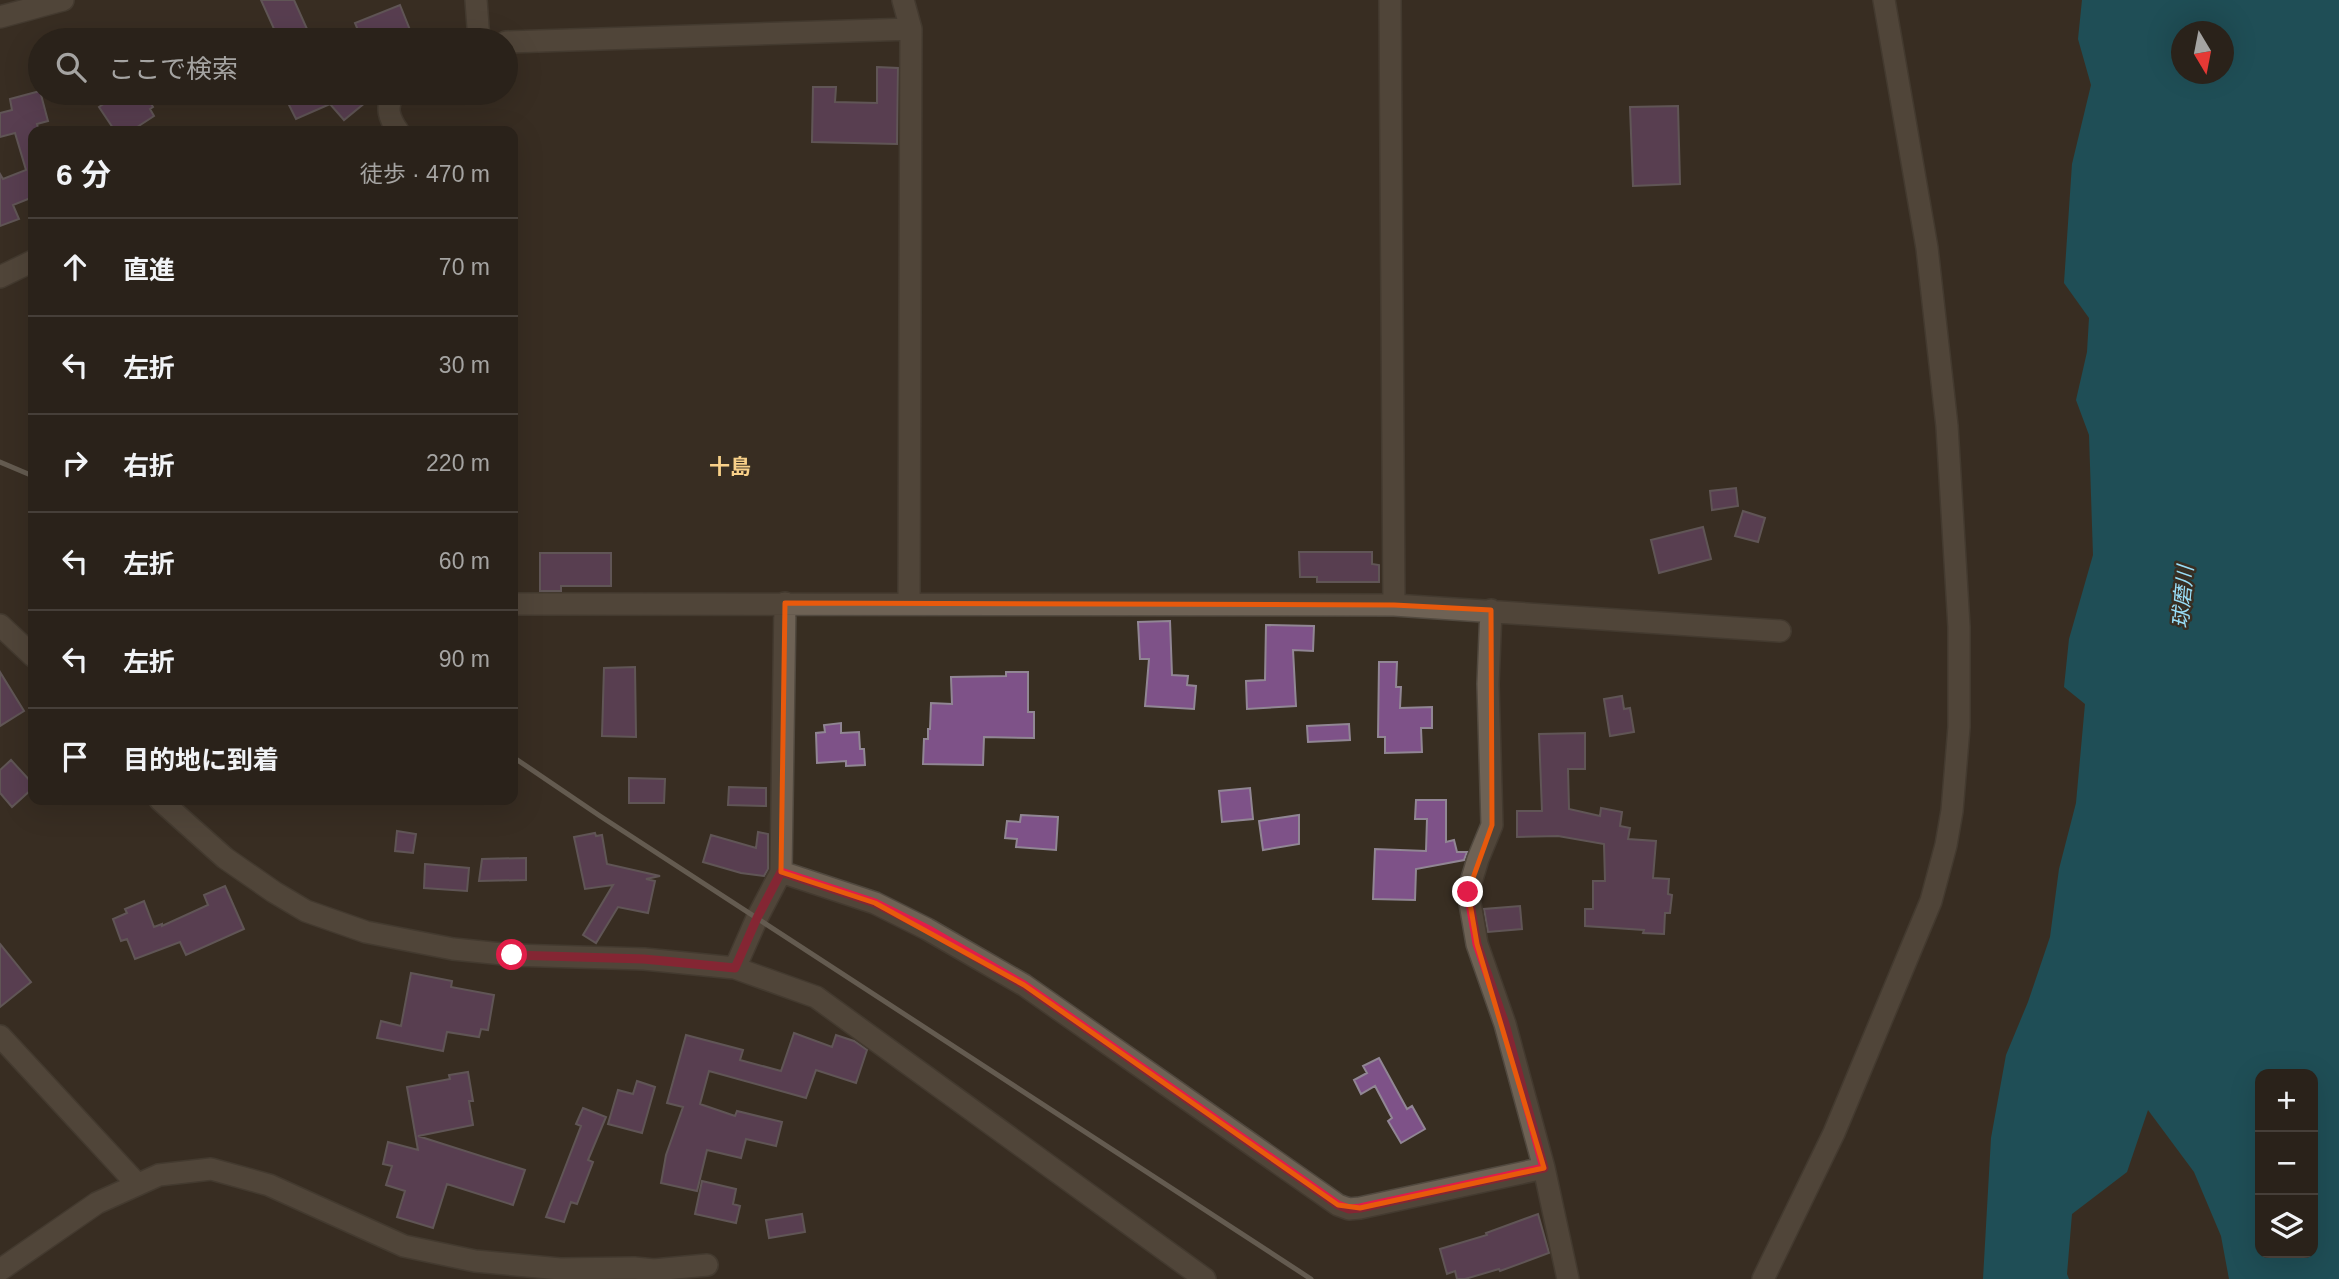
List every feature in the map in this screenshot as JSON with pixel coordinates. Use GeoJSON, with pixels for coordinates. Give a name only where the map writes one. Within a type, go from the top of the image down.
{"type":"FeatureCollection","features":[{"type":"Feature","properties":{"kind":"street"},"geometry":{"type":"LineString","coordinates":[[0,17],[62,0]]}},
{"type":"Feature","properties":{"kind":"street"},"geometry":{"type":"LineString","coordinates":[[476,0],[478,28]]}},
{"type":"Feature","properties":{"kind":"street"},"geometry":{"type":"LineString","coordinates":[[903,0],[911,29],[909,603]]}},
{"type":"Feature","properties":{"kind":"street"},"geometry":{"type":"LineString","coordinates":[[1390,0],[1394,605]]}},
{"type":"Feature","properties":{"kind":"street"},"geometry":{"type":"LineString","coordinates":[[1763,1279],[1834,1133],[1931,901],[1952,811],[1959,727],[1959,627],[1947,426],[1927,248],[1884,0]]}},
{"type":"Feature","properties":{"kind":"street"},"geometry":{"type":"LineString","coordinates":[[518,43],[911,29]]}},
{"type":"Feature","properties":{"kind":"street"},"geometry":{"type":"LineString","coordinates":[[389,105],[390,119],[395,126]]}},
{"type":"Feature","properties":{"kind":"street"},"geometry":{"type":"LineString","coordinates":[[0,277],[28,263]]}},
{"type":"Feature","properties":{"kind":"street"},"geometry":{"type":"LineString","coordinates":[[735,968],[781,872],[785,603]]}},
{"type":"Feature","properties":{"kind":"street"},"geometry":{"type":"LineString","coordinates":[[518,604],[1394,605],[1780,631]]}},
{"type":"Feature","properties":{"kind":"street"},"geometry":{"type":"LineString","coordinates":[[1491,610],[1488,684],[1492,825],[1468,892],[1477,944],[1505,1024],[1544,1168],[1568,1279]]}},
{"type":"Feature","properties":{"kind":"street"},"geometry":{"type":"LineString","coordinates":[[0,625],[28,651]]}},
{"type":"Feature","properties":{"kind":"street"},"geometry":{"type":"LineString","coordinates":[[166,805],[225,859],[274,891],[306,911],[366,932],[453,949],[512,955],[644,959],[735,968],[816,997],[1205,1279]]}},
{"type":"Feature","properties":{"kind":"street"},"geometry":{"type":"LineString","coordinates":[[781,872],[875,903],[927,929],[1024,985],[1338,1205],[1349,1209],[1360,1208],[1544,1168]]}},
{"type":"Feature","properties":{"kind":"street"},"geometry":{"type":"LineString","coordinates":[[0,1036],[137,1184]]}},
{"type":"Feature","properties":{"kind":"street"},"geometry":{"type":"LineString","coordinates":[[0,1270],[97,1203],[159,1175],[211,1169],[269,1185],[404,1246],[475,1261],[559,1269],[654,1270],[706,1265]]}},
{"type":"Feature","properties":{"kind":"highlighted area"},"geometry":{"type":"Polygon","coordinates":[[[785,603],[1394,605],[1491,610],[1492,825],[1468,892],[1477,944],[1544,1168],[1360,1208],[1338,1205],[1024,985],[875,903],[781,872],[785,603]]]}},
{"type":"Feature","properties":{"kind":"water","name":"球磨川"},"geometry":{"type":"Polygon","coordinates":[[[2082,0],[2339,0],[2339,1279],[2229,1279],[2221,1236],[2194,1172],[2148,1110],[2127,1172],[2072,1214],[2067,1274],[2069,1279],[1983,1279],[1991,1138],[2006,1055],[2050,937],[2059,869],[2076,803],[2085,704],[2064,687],[2069,639],[2093,555],[2089,435],[2076,400],[2087,352],[2089,318],[2064,283],[2072,164],[2091,85],[2078,39],[2082,0]]]}},
{"type":"Feature","properties":{"kind":"building"},"geometry":{"type":"Polygon","coordinates":[[[261,0],[294,0],[307,28],[274,28],[261,0]]]}},
{"type":"Feature","properties":{"kind":"building"},"geometry":{"type":"Polygon","coordinates":[[[400,5],[409,28],[357,28],[355,23],[400,5]]]}},
{"type":"Feature","properties":{"kind":"building"},"geometry":{"type":"Polygon","coordinates":[[[877,67],[898,68],[897,144],[812,142],[813,87],[836,87],[835,102],[877,103],[877,67]]]}},
{"type":"Feature","properties":{"kind":"building"},"geometry":{"type":"Polygon","coordinates":[[[28,94],[28,105],[44,105],[48,121],[38,126],[28,126],[28,199],[13,205],[19,219],[0,226],[0,174],[3,179],[26,170],[15,133],[0,137],[0,113],[12,110],[10,99],[28,94]]]}},
{"type":"Feature","properties":{"kind":"building"},"geometry":{"type":"Polygon","coordinates":[[[152,105],[150,109],[154,116],[139,126],[112,126],[99,107],[152,105]]]}},
{"type":"Feature","properties":{"kind":"building"},"geometry":{"type":"Polygon","coordinates":[[[289,105],[328,105],[296,119],[289,105]]]}},
{"type":"Feature","properties":{"kind":"building"},"geometry":{"type":"Polygon","coordinates":[[[331,105],[362,105],[344,120],[331,105]]]}},
{"type":"Feature","properties":{"kind":"building"},"geometry":{"type":"Polygon","coordinates":[[[1678,106],[1680,184],[1633,186],[1630,107],[1678,106]]]}},
{"type":"Feature","properties":{"kind":"building"},"geometry":{"type":"Polygon","coordinates":[[[1736,488],[1738,506],[1712,510],[1710,491],[1736,488]]]}},
{"type":"Feature","properties":{"kind":"building"},"geometry":{"type":"Polygon","coordinates":[[[1743,511],[1765,518],[1758,542],[1735,536],[1743,511]]]}},
{"type":"Feature","properties":{"kind":"building"},"geometry":{"type":"Polygon","coordinates":[[[1703,527],[1711,559],[1659,573],[1651,540],[1703,527]]]}},
{"type":"Feature","properties":{"kind":"building"},"geometry":{"type":"Polygon","coordinates":[[[1299,552],[1372,552],[1372,564],[1379,565],[1379,582],[1317,582],[1317,577],[1300,577],[1299,552]]]}},
{"type":"Feature","properties":{"kind":"building"},"geometry":{"type":"Polygon","coordinates":[[[540,553],[611,553],[611,586],[561,586],[561,591],[540,591],[540,553]]]}},
{"type":"Feature","properties":{"kind":"building"},"geometry":{"type":"Polygon","coordinates":[[[1170,621],[1172,675],[1188,676],[1187,685],[1196,686],[1194,709],[1145,706],[1149,659],[1140,659],[1138,622],[1170,621]]]}},
{"type":"Feature","properties":{"kind":"building"},"geometry":{"type":"Polygon","coordinates":[[[1266,625],[1314,626],[1313,651],[1293,650],[1296,706],[1247,709],[1246,681],[1265,680],[1266,625]]]}},
{"type":"Feature","properties":{"kind":"building"},"geometry":{"type":"Polygon","coordinates":[[[1379,662],[1397,662],[1396,687],[1401,687],[1400,708],[1432,707],[1432,728],[1421,728],[1422,752],[1385,753],[1385,737],[1378,737],[1379,662]]]}},
{"type":"Feature","properties":{"kind":"building"},"geometry":{"type":"Polygon","coordinates":[[[635,667],[636,737],[602,736],[604,668],[635,667]]]}},
{"type":"Feature","properties":{"kind":"building"},"geometry":{"type":"Polygon","coordinates":[[[0,672],[24,711],[0,726],[0,672]]]}},
{"type":"Feature","properties":{"kind":"building"},"geometry":{"type":"Polygon","coordinates":[[[1006,672],[1028,672],[1028,712],[1034,712],[1034,738],[984,737],[983,765],[923,764],[924,739],[928,739],[930,729],[931,703],[952,704],[951,677],[1006,676],[1006,672]]]}},
{"type":"Feature","properties":{"kind":"building"},"geometry":{"type":"Polygon","coordinates":[[[1622,696],[1624,709],[1630,708],[1634,732],[1610,736],[1604,699],[1622,696]]]}},
{"type":"Feature","properties":{"kind":"building"},"geometry":{"type":"Polygon","coordinates":[[[841,723],[841,733],[859,732],[865,765],[846,766],[846,761],[817,763],[816,733],[825,732],[824,725],[841,723]]]}},
{"type":"Feature","properties":{"kind":"building"},"geometry":{"type":"Polygon","coordinates":[[[1349,724],[1350,740],[1308,742],[1307,726],[1349,724]]]}},
{"type":"Feature","properties":{"kind":"building"},"geometry":{"type":"Polygon","coordinates":[[[1585,733],[1585,769],[1568,769],[1569,809],[1600,816],[1601,808],[1622,812],[1620,826],[1630,828],[1628,839],[1656,841],[1653,878],[1669,879],[1668,894],[1672,895],[1670,913],[1665,913],[1664,934],[1585,926],[1585,909],[1593,909],[1593,881],[1605,881],[1604,844],[1558,836],[1517,837],[1517,811],[1542,811],[1539,734],[1585,733]]]}},
{"type":"Feature","properties":{"kind":"building"},"geometry":{"type":"Polygon","coordinates":[[[11,760],[28,779],[28,793],[12,807],[0,793],[0,770],[11,760]]]}},
{"type":"Feature","properties":{"kind":"building"},"geometry":{"type":"Polygon","coordinates":[[[629,778],[665,779],[664,803],[629,803],[629,778]]]}},
{"type":"Feature","properties":{"kind":"building"},"geometry":{"type":"Polygon","coordinates":[[[729,787],[766,788],[766,806],[728,805],[729,787]]]}},
{"type":"Feature","properties":{"kind":"building"},"geometry":{"type":"Polygon","coordinates":[[[1250,788],[1253,819],[1222,822],[1219,791],[1250,788]]]}},
{"type":"Feature","properties":{"kind":"building"},"geometry":{"type":"Polygon","coordinates":[[[1416,800],[1446,800],[1446,842],[1454,840],[1457,852],[1467,852],[1464,860],[1416,869],[1415,900],[1373,899],[1375,849],[1426,851],[1427,819],[1415,819],[1416,800]]]}},
{"type":"Feature","properties":{"kind":"building"},"geometry":{"type":"Polygon","coordinates":[[[1021,815],[1058,817],[1056,850],[1016,847],[1017,839],[1005,838],[1007,821],[1020,822],[1021,815]]]}},
{"type":"Feature","properties":{"kind":"building"},"geometry":{"type":"Polygon","coordinates":[[[1299,815],[1299,844],[1263,850],[1259,821],[1299,815]]]}},
{"type":"Feature","properties":{"kind":"building"},"geometry":{"type":"Polygon","coordinates":[[[397,831],[416,834],[413,853],[395,851],[397,831]]]}},
{"type":"Feature","properties":{"kind":"building"},"geometry":{"type":"Polygon","coordinates":[[[758,832],[768,834],[768,869],[764,876],[741,873],[703,862],[711,835],[756,848],[758,832]]]}},
{"type":"Feature","properties":{"kind":"building"},"geometry":{"type":"Polygon","coordinates":[[[595,833],[596,836],[602,835],[607,864],[660,876],[646,879],[655,881],[648,913],[618,907],[596,943],[583,935],[613,885],[585,889],[574,837],[595,833]]]}},
{"type":"Feature","properties":{"kind":"building"},"geometry":{"type":"Polygon","coordinates":[[[526,858],[526,880],[479,881],[482,859],[526,858]]]}},
{"type":"Feature","properties":{"kind":"building"},"geometry":{"type":"Polygon","coordinates":[[[425,864],[469,868],[467,891],[424,888],[425,864]]]}},
{"type":"Feature","properties":{"kind":"building"},"geometry":{"type":"Polygon","coordinates":[[[225,886],[244,929],[186,955],[180,942],[135,959],[127,939],[121,941],[113,919],[127,913],[125,909],[144,901],[154,927],[162,926],[208,905],[204,895],[225,886]]]}},
{"type":"Feature","properties":{"kind":"building"},"geometry":{"type":"Polygon","coordinates":[[[1520,906],[1522,929],[1488,932],[1484,909],[1520,906]]]}},
{"type":"Feature","properties":{"kind":"building"},"geometry":{"type":"Polygon","coordinates":[[[0,944],[31,982],[0,1007],[0,944]]]}},
{"type":"Feature","properties":{"kind":"building"},"geometry":{"type":"Polygon","coordinates":[[[411,973],[452,981],[451,987],[494,995],[488,1030],[481,1029],[479,1037],[447,1032],[443,1051],[377,1038],[381,1021],[401,1026],[411,973]]]}},
{"type":"Feature","properties":{"kind":"building"},"geometry":{"type":"Polygon","coordinates":[[[794,1033],[832,1047],[836,1035],[854,1041],[867,1050],[856,1083],[816,1070],[806,1098],[709,1071],[700,1104],[735,1116],[737,1111],[782,1122],[776,1146],[746,1139],[741,1158],[707,1150],[697,1191],[661,1183],[666,1155],[683,1107],[667,1103],[686,1035],[743,1050],[740,1060],[781,1071],[794,1033]]]}},
{"type":"Feature","properties":{"kind":"building"},"geometry":{"type":"Polygon","coordinates":[[[1379,1058],[1407,1109],[1412,1106],[1425,1129],[1401,1143],[1388,1121],[1392,1118],[1375,1086],[1361,1094],[1354,1080],[1367,1073],[1363,1066],[1379,1058]]]}},
{"type":"Feature","properties":{"kind":"building"},"geometry":{"type":"Polygon","coordinates":[[[468,1072],[473,1101],[469,1101],[473,1125],[418,1136],[525,1170],[513,1205],[447,1184],[433,1228],[397,1217],[405,1191],[386,1185],[392,1166],[383,1164],[388,1142],[418,1150],[407,1087],[450,1079],[449,1075],[468,1072]]]}},
{"type":"Feature","properties":{"kind":"building"},"geometry":{"type":"Polygon","coordinates":[[[637,1081],[655,1087],[642,1133],[608,1124],[618,1090],[633,1094],[637,1081]]]}},
{"type":"Feature","properties":{"kind":"building"},"geometry":{"type":"Polygon","coordinates":[[[583,1108],[606,1117],[588,1160],[593,1162],[577,1204],[571,1202],[564,1222],[546,1217],[581,1126],[576,1124],[583,1108]]]}},
{"type":"Feature","properties":{"kind":"building"},"geometry":{"type":"Polygon","coordinates":[[[702,1181],[736,1189],[733,1204],[740,1206],[736,1223],[695,1214],[702,1181]]]}},
{"type":"Feature","properties":{"kind":"building"},"geometry":{"type":"Polygon","coordinates":[[[802,1214],[805,1232],[769,1238],[766,1220],[802,1214]]]}},
{"type":"Feature","properties":{"kind":"building"},"geometry":{"type":"Polygon","coordinates":[[[1538,1214],[1549,1253],[1500,1271],[1499,1269],[1465,1279],[1457,1279],[1455,1271],[1447,1274],[1440,1249],[1487,1235],[1486,1233],[1538,1214]]]}},
{"type":"Feature","properties":{"kind":"railway"},"geometry":{"type":"LineString","coordinates":[[0,462],[28,474]]}},
{"type":"Feature","properties":{"kind":"railway"},"geometry":{"type":"LineString","coordinates":[[518,760],[1311,1279]]}},
{"type":"Feature","properties":{"kind":"district","name":"十島"},"geometry":{"type":"Point","coordinates":[730,467]}},
{"type":"Feature","properties":{"kind":"route"},"geometry":{"type":"LineString","coordinates":[[512,955],[644,959],[735,968],[781,872],[875,903],[927,929],[1024,985],[1338,1205],[1349,1209],[1544,1168],[1505,1024],[1477,944],[1468,892]]}}]}
